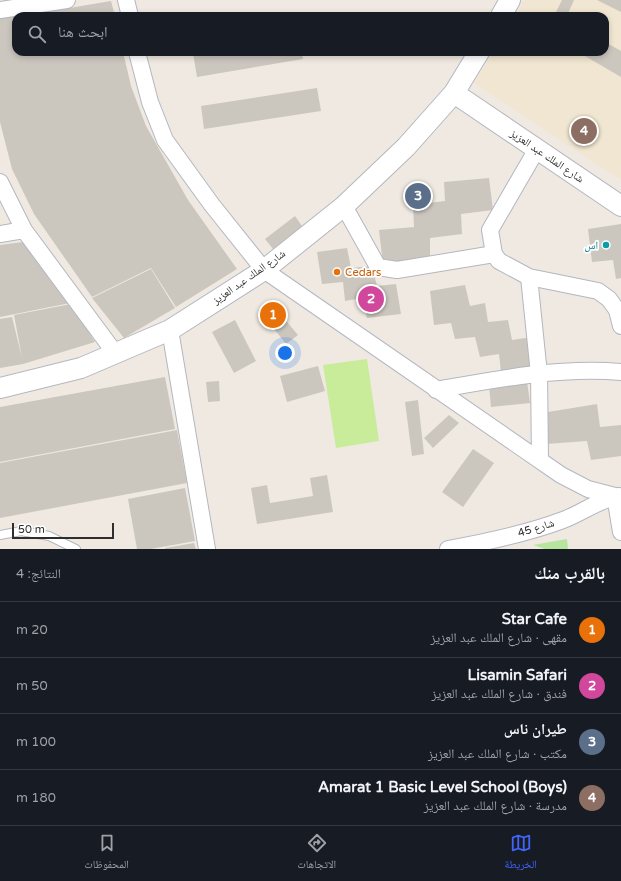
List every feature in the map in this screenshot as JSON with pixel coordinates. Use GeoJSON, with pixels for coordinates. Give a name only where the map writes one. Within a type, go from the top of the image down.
{"type":"FeatureCollection","features":[{"type":"Feature","properties":{"kind":"street"},"geometry":{"type":"LineString","coordinates":[[0,10],[66,0]]}},
{"type":"Feature","properties":{"kind":"street"},"geometry":{"type":"LineString","coordinates":[[126,0],[129,12]]}},
{"type":"Feature","properties":{"kind":"street"},"geometry":{"type":"LineString","coordinates":[[502,12],[510,0]]}},
{"type":"Feature","properties":{"kind":"street"},"geometry":{"type":"LineString","coordinates":[[138,56],[150,102],[165,140],[184,169],[264,270],[561,475],[588,489],[618,496],[621,532]]}},
{"type":"Feature","properties":{"kind":"street","name":"شارع الملك عبد العزيز"},"geometry":{"type":"LineString","coordinates":[[0,388],[81,368],[170,330],[264,270],[344,206],[406,147],[454,93],[477,56]]}},
{"type":"Feature","properties":{"kind":"street","name":"شارع الملك عبد العزيز"},"geometry":{"type":"LineString","coordinates":[[454,93],[621,206]]}},
{"type":"Feature","properties":{"kind":"street"},"geometry":{"type":"LineString","coordinates":[[537,149],[490,230],[494,254],[499,261],[529,277],[598,291],[609,299],[617,310],[621,326]]}},
{"type":"Feature","properties":{"kind":"street"},"geometry":{"type":"LineString","coordinates":[[0,182],[24,230],[115,353]]}},
{"type":"Feature","properties":{"kind":"street"},"geometry":{"type":"LineString","coordinates":[[344,206],[378,267],[397,270],[494,254]]}},
{"type":"Feature","properties":{"kind":"street"},"geometry":{"type":"LineString","coordinates":[[0,234],[24,230]]}},
{"type":"Feature","properties":{"kind":"street"},"geometry":{"type":"LineString","coordinates":[[529,277],[539,374],[540,460]]}},
{"type":"Feature","properties":{"kind":"street"},"geometry":{"type":"LineString","coordinates":[[170,330],[207,549]]}},
{"type":"Feature","properties":{"kind":"street"},"geometry":{"type":"LineString","coordinates":[[436,390],[539,374],[621,372]]}},
{"type":"Feature","properties":{"kind":"street","name":"شارع 45"},"geometry":{"type":"LineString","coordinates":[[448,549],[499,540],[536,529],[564,520],[618,496]]}},
{"type":"Feature","properties":{"kind":"lane"},"geometry":{"type":"LineString","coordinates":[[0,535],[22,531],[49,536],[76,549]]}},
{"type":"Feature","properties":{"kind":"shaded area"},"geometry":{"type":"Polygon","coordinates":[[[525,0],[621,0],[621,180],[474,83],[491,56],[609,56],[609,12],[518,12],[525,0]]]}},
{"type":"Feature","properties":{"kind":"green space"},"geometry":{"type":"Polygon","coordinates":[[[367,359],[379,441],[336,448],[323,365],[367,359]]]}},
{"type":"Feature","properties":{"kind":"green space"},"geometry":{"type":"Polygon","coordinates":[[[567,539],[568,549],[545,549],[533,545],[567,539]]]}},
{"type":"Feature","properties":{"kind":"building"},"geometry":{"type":"Polygon","coordinates":[[[562,0],[574,0],[569,12],[556,12],[562,0]]]}},
{"type":"Feature","properties":{"kind":"building"},"geometry":{"type":"Polygon","coordinates":[[[597,0],[621,0],[621,12],[597,0]]]}},
{"type":"Feature","properties":{"kind":"building"},"geometry":{"type":"Polygon","coordinates":[[[111,1],[114,12],[45,12],[111,1]]]}},
{"type":"Feature","properties":{"kind":"building"},"geometry":{"type":"Polygon","coordinates":[[[12,16],[12,56],[124,56],[131,86],[146,126],[188,200],[237,269],[176,307],[151,268],[92,297],[34,214],[12,169],[0,122],[0,18],[12,16]]]}},
{"type":"Feature","properties":{"kind":"building"},"geometry":{"type":"Polygon","coordinates":[[[609,44],[621,51],[621,77],[585,56],[609,56],[609,44]]]}},
{"type":"Feature","properties":{"kind":"building"},"geometry":{"type":"Polygon","coordinates":[[[194,56],[303,56],[303,59],[197,77],[194,56]]]}},
{"type":"Feature","properties":{"kind":"building"},"geometry":{"type":"Polygon","coordinates":[[[317,88],[321,111],[204,129],[201,106],[317,88]]]}},
{"type":"Feature","properties":{"kind":"building"},"geometry":{"type":"Polygon","coordinates":[[[489,178],[493,210],[461,214],[462,234],[430,238],[430,258],[383,264],[379,230],[414,227],[413,205],[445,201],[444,182],[489,178]]]}},
{"type":"Feature","properties":{"kind":"building"},"geometry":{"type":"Polygon","coordinates":[[[295,216],[302,226],[273,249],[265,239],[295,216]]]}},
{"type":"Feature","properties":{"kind":"building","name":"اس"},"geometry":{"type":"Polygon","coordinates":[[[621,224],[621,278],[616,279],[613,260],[592,262],[588,229],[621,224]]]}},
{"type":"Feature","properties":{"kind":"building"},"geometry":{"type":"Polygon","coordinates":[[[23,242],[70,303],[0,317],[0,245],[23,242]]]}},
{"type":"Feature","properties":{"kind":"building"},"geometry":{"type":"Polygon","coordinates":[[[347,248],[351,268],[372,266],[377,286],[396,284],[401,314],[367,318],[362,298],[345,301],[343,282],[322,284],[317,252],[347,248]]]}},
{"type":"Feature","properties":{"kind":"building"},"geometry":{"type":"Polygon","coordinates":[[[151,269],[175,308],[124,338],[92,298],[151,269]]]}},
{"type":"Feature","properties":{"kind":"building"},"geometry":{"type":"Polygon","coordinates":[[[465,285],[470,306],[485,303],[488,322],[508,320],[512,340],[532,337],[536,368],[501,372],[499,354],[480,357],[475,337],[455,339],[451,323],[434,325],[430,291],[465,285]]]}},
{"type":"Feature","properties":{"kind":"building"},"geometry":{"type":"Polygon","coordinates":[[[71,304],[95,342],[23,364],[0,368],[0,319],[12,317],[22,358],[14,315],[71,304]]]}},
{"type":"Feature","properties":{"kind":"building"},"geometry":{"type":"Polygon","coordinates":[[[282,316],[298,335],[286,344],[271,325],[282,316]]]}},
{"type":"Feature","properties":{"kind":"building"},"geometry":{"type":"Polygon","coordinates":[[[235,320],[256,361],[234,373],[212,332],[235,320]]]}},
{"type":"Feature","properties":{"kind":"building"},"geometry":{"type":"Polygon","coordinates":[[[318,366],[325,391],[287,402],[280,376],[318,366]]]}},
{"type":"Feature","properties":{"kind":"building"},"geometry":{"type":"Polygon","coordinates":[[[165,377],[175,429],[0,462],[0,407],[165,377]]]}},
{"type":"Feature","properties":{"kind":"building"},"geometry":{"type":"Polygon","coordinates":[[[219,381],[220,401],[208,402],[206,382],[219,381]]]}},
{"type":"Feature","properties":{"kind":"building"},"geometry":{"type":"Polygon","coordinates":[[[527,381],[530,403],[491,407],[489,385],[527,381]]]}},
{"type":"Feature","properties":{"kind":"building"},"geometry":{"type":"Polygon","coordinates":[[[418,400],[424,454],[412,456],[405,402],[418,400]]]}},
{"type":"Feature","properties":{"kind":"building"},"geometry":{"type":"Polygon","coordinates":[[[597,404],[600,427],[621,425],[621,456],[591,460],[587,441],[546,444],[542,413],[597,404]]]}},
{"type":"Feature","properties":{"kind":"building"},"geometry":{"type":"Polygon","coordinates":[[[449,415],[459,423],[433,448],[424,438],[449,415]]]}},
{"type":"Feature","properties":{"kind":"building"},"geometry":{"type":"Polygon","coordinates":[[[177,430],[187,483],[0,518],[0,463],[177,430]]]}},
{"type":"Feature","properties":{"kind":"building"},"geometry":{"type":"Polygon","coordinates":[[[473,449],[494,463],[463,507],[442,492],[473,449]]]}},
{"type":"Feature","properties":{"kind":"building"},"geometry":{"type":"Polygon","coordinates":[[[327,475],[333,512],[257,524],[251,488],[267,485],[270,503],[313,496],[310,478],[327,475]]]}},
{"type":"Feature","properties":{"kind":"building"},"geometry":{"type":"Polygon","coordinates":[[[185,488],[195,541],[151,549],[137,549],[128,499],[185,488]]]}},
{"type":"Feature","properties":{"kind":"building"},"geometry":{"type":"Polygon","coordinates":[[[194,543],[196,549],[165,549],[165,548],[194,543]]]}},
{"type":"Feature","properties":{"kind":"place","name":"Amarat 1 Basic Level School (Boys)"},"geometry":{"type":"Point","coordinates":[584,131]}},
{"type":"Feature","properties":{"kind":"place","name":"طيران ناس"},"geometry":{"type":"Point","coordinates":[418,196]}},
{"type":"Feature","properties":{"kind":"place","name":"اس"},"geometry":{"type":"Point","coordinates":[606,245]}},
{"type":"Feature","properties":{"kind":"place","name":"Cedars"},"geometry":{"type":"Point","coordinates":[337,272]}},
{"type":"Feature","properties":{"kind":"place","name":"Lisamin Safari"},"geometry":{"type":"Point","coordinates":[371,299]}},
{"type":"Feature","properties":{"kind":"place","name":"Star Cafe"},"geometry":{"type":"Point","coordinates":[273,315]}}]}
